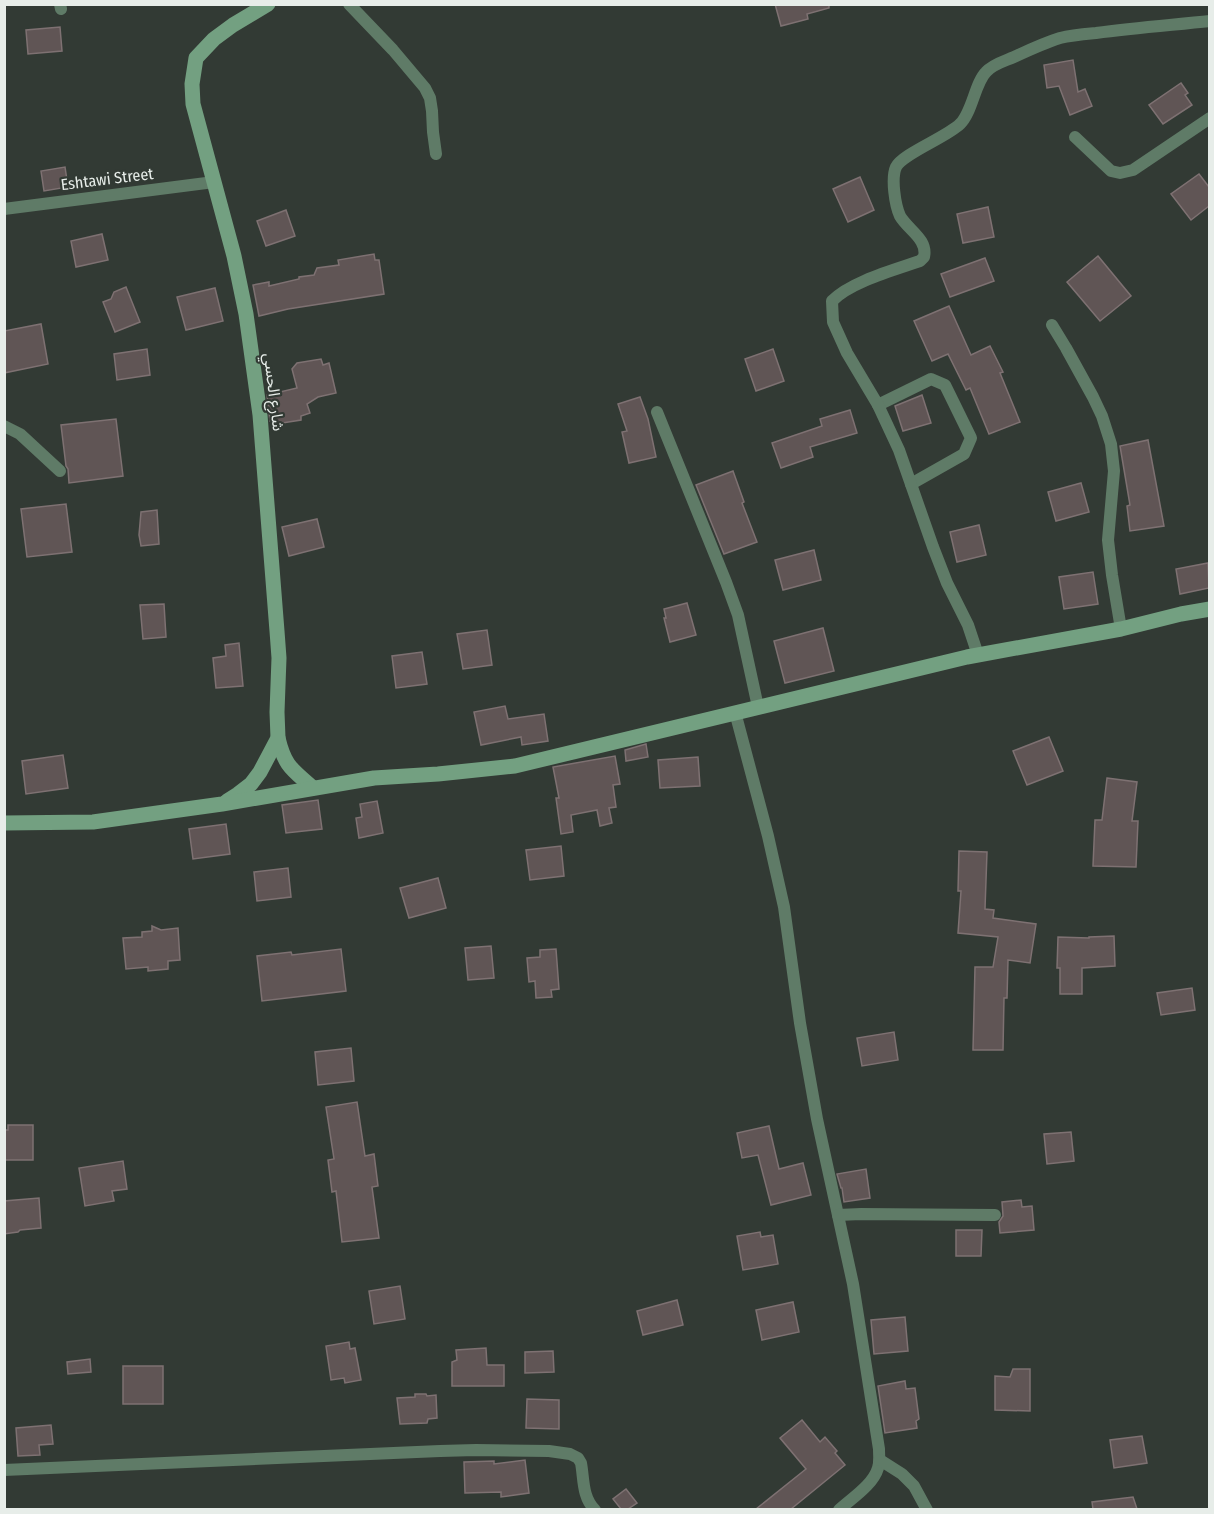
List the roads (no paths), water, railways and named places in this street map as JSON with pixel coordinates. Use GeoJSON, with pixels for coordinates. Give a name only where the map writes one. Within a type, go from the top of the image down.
{"type":"FeatureCollection","features":[{"type":"Feature","properties":{"kind":"street","name":"شارع الحسي"},"geometry":{"type":"LineString","coordinates":[[222,804],[251,784],[278,738],[278,631],[260,416],[246,314],[234,256],[193,104],[192,84],[196,58],[214,39],[268,4]]}},
{"type":"Feature","properties":{"kind":"street"},"geometry":{"type":"LineString","coordinates":[[349,4],[388,44],[425,88],[430,98],[436,154]]}},
{"type":"Feature","properties":{"kind":"street"},"geometry":{"type":"LineString","coordinates":[[978,655],[969,625],[947,583],[933,547],[899,450],[878,405],[847,353],[833,322],[832,301],[849,288],[920,261],[924,257],[925,249],[920,239],[900,215],[894,184],[897,166],[908,155],[949,134],[963,123],[985,73],[995,65],[1063,37],[1128,28],[1209,21]]}},
{"type":"Feature","properties":{"kind":"street"},"geometry":{"type":"LineString","coordinates":[[1075,137],[1111,171],[1120,173],[1133,170],[1209,118]]}},
{"type":"Feature","properties":{"kind":"street","name":"Eshtawi Street"},"geometry":{"type":"LineString","coordinates":[[4,209],[214,182]]}},
{"type":"Feature","properties":{"kind":"street"},"geometry":{"type":"LineString","coordinates":[[1052,325],[1093,397],[1111,444],[1114,471],[1108,540],[1121,629]]}},
{"type":"Feature","properties":{"kind":"street"},"geometry":{"type":"LineString","coordinates":[[878,405],[931,379],[945,385],[971,438],[964,454],[912,484]]}},
{"type":"Feature","properties":{"kind":"street"},"geometry":{"type":"LineString","coordinates":[[657,412],[738,615],[758,707]]}},
{"type":"Feature","properties":{"kind":"street"},"geometry":{"type":"LineString","coordinates":[[4,426],[20,434],[60,471]]}},
{"type":"Feature","properties":{"kind":"street"},"geometry":{"type":"LineString","coordinates":[[4,823],[93,822],[222,804],[374,778],[515,766],[978,655],[1121,629],[1209,609]]}},
{"type":"Feature","properties":{"kind":"street"},"geometry":{"type":"LineString","coordinates":[[735,712],[784,907],[800,1023],[817,1119],[853,1284],[880,1460],[878,1470],[869,1482],[839,1509]]}},
{"type":"Feature","properties":{"kind":"street"},"geometry":{"type":"LineString","coordinates":[[278,738],[284,760],[313,788]]}},
{"type":"Feature","properties":{"kind":"street"},"geometry":{"type":"LineString","coordinates":[[838,1215],[995,1215]]}},
{"type":"Feature","properties":{"kind":"street"},"geometry":{"type":"LineString","coordinates":[[4,1470],[451,1451],[549,1451],[570,1454],[578,1458],[581,1462],[587,1498],[595,1509]]}},
{"type":"Feature","properties":{"kind":"street"},"geometry":{"type":"LineString","coordinates":[[880,1460],[902,1474],[914,1486],[927,1509]]}}]}
